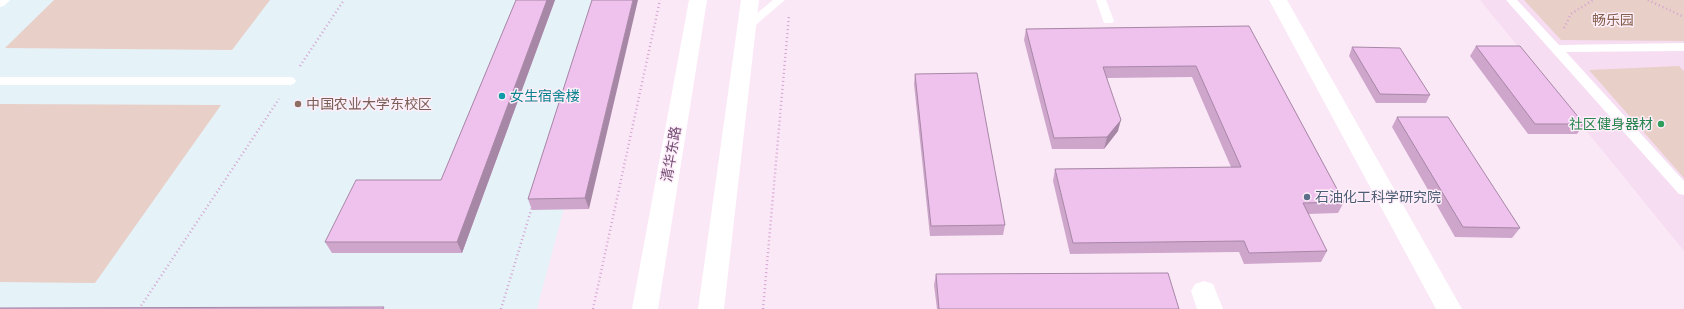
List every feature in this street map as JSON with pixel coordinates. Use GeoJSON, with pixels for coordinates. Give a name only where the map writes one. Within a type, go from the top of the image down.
{"type":"FeatureCollection","features":[{"type":"Feature","properties":{"kind":"main road","name":"清华东路"},"geometry":{"type":"LineString","coordinates":[[645,309],[698,0]]}},
{"type":"Feature","properties":{"kind":"main road"},"geometry":{"type":"LineString","coordinates":[[711,309],[750,0]]}},
{"type":"Feature","properties":{"kind":"main road"},"geometry":{"type":"LineString","coordinates":[[1278,0],[1448,309]]}},
{"type":"Feature","properties":{"kind":"lane"},"geometry":{"type":"LineString","coordinates":[[0,4],[5,0]]}},
{"type":"Feature","properties":{"kind":"lane"},"geometry":{"type":"LineString","coordinates":[[747,27],[780,0]]}},
{"type":"Feature","properties":{"kind":"lane"},"geometry":{"type":"LineString","coordinates":[[1101,0],[1108,20]]}},
{"type":"Feature","properties":{"kind":"lane"},"geometry":{"type":"LineString","coordinates":[[1510,0],[1684,190]]}},
{"type":"Feature","properties":{"kind":"lane"},"geometry":{"type":"LineString","coordinates":[[1556,49],[1684,47]]}},
{"type":"Feature","properties":{"kind":"lane"},"geometry":{"type":"LineString","coordinates":[[0,80],[290,81]]}},
{"type":"Feature","properties":{"kind":"path"},"geometry":{"type":"LineString","coordinates":[[139,309],[344,0]]}},
{"type":"Feature","properties":{"kind":"path"},"geometry":{"type":"LineString","coordinates":[[593,309],[660,0]]}},
{"type":"Feature","properties":{"kind":"path"},"geometry":{"type":"LineString","coordinates":[[1563,33],[1565,19],[1574,10],[1593,0]]}},
{"type":"Feature","properties":{"kind":"path"},"geometry":{"type":"LineString","coordinates":[[1648,0],[1684,17]]}},
{"type":"Feature","properties":{"kind":"path"},"geometry":{"type":"LineString","coordinates":[[763,309],[790,8]]}},
{"type":"Feature","properties":{"kind":"path"},"geometry":{"type":"LineString","coordinates":[[501,309],[533,204]]}},
{"type":"Feature","properties":{"kind":"shaded area","name":"中国农业大学东校区"},"geometry":{"type":"Polygon","coordinates":[[[0,0],[626,0],[564,208],[537,309],[0,309],[0,0]]]}},
{"type":"Feature","properties":{"kind":"shaded area"},"geometry":{"type":"Polygon","coordinates":[[[1480,0],[1684,0],[1684,251],[1480,0]]]}},
{"type":"Feature","properties":{"kind":"green space"},"geometry":{"type":"Polygon","coordinates":[[[54,0],[270,0],[232,50],[5,48],[54,0]]]}},
{"type":"Feature","properties":{"kind":"green space","name":"畅乐园"},"geometry":{"type":"Polygon","coordinates":[[[1524,0],[1684,0],[1684,41],[1561,40],[1524,0]]]}},
{"type":"Feature","properties":{"kind":"green space","name":"社区健身器材"},"geometry":{"type":"Polygon","coordinates":[[[1679,66],[1684,71],[1684,178],[1589,70],[1679,66]]]}},
{"type":"Feature","properties":{"kind":"green space"},"geometry":{"type":"Polygon","coordinates":[[[0,104],[221,105],[95,283],[0,282],[0,104]]]}},
{"type":"Feature","properties":{"kind":"building","name":"女生宿舍楼"},"geometry":{"type":"Polygon","coordinates":[[[516,0],[547,0],[457,242],[325,242],[356,180],[441,180],[516,0]]]}},
{"type":"Feature","properties":{"kind":"building"},"geometry":{"type":"Polygon","coordinates":[[[592,0],[633,0],[585,198],[528,199],[592,0]]]}},
{"type":"Feature","properties":{"kind":"building"},"geometry":{"type":"Polygon","coordinates":[[[1249,26],[1344,202],[1303,203],[1327,251],[1249,253],[1244,241],[1073,243],[1055,169],[1241,167],[1196,66],[1103,67],[1121,120],[1107,137],[1054,138],[1026,29],[1249,26]]]}},
{"type":"Feature","properties":{"kind":"building"},"geometry":{"type":"Polygon","coordinates":[[[1476,46],[1520,46],[1584,124],[1535,124],[1476,46]]]}},
{"type":"Feature","properties":{"kind":"building"},"geometry":{"type":"Polygon","coordinates":[[[1352,47],[1400,48],[1430,95],[1380,94],[1352,47]]]}},
{"type":"Feature","properties":{"kind":"building"},"geometry":{"type":"Polygon","coordinates":[[[977,73],[1005,225],[931,226],[915,74],[977,73]]]}},
{"type":"Feature","properties":{"kind":"building"},"geometry":{"type":"Polygon","coordinates":[[[1397,117],[1448,117],[1520,228],[1463,227],[1397,117]]]}},
{"type":"Feature","properties":{"kind":"building"},"geometry":{"type":"Polygon","coordinates":[[[1168,273],[1179,309],[939,309],[936,274],[1168,273]]]}},
{"type":"Feature","properties":{"kind":"building"},"geometry":{"type":"Polygon","coordinates":[[[384,307],[383,309],[0,309],[0,308],[384,307]]]}},
{"type":"Feature","properties":{"kind":"place","name":"女生宿舍楼"},"geometry":{"type":"Point","coordinates":[502,96]}},
{"type":"Feature","properties":{"kind":"place","name":"中国农业大学东校区"},"geometry":{"type":"Point","coordinates":[298,104]}},
{"type":"Feature","properties":{"kind":"place","name":"社区健身器材"},"geometry":{"type":"Point","coordinates":[1661,124]}},
{"type":"Feature","properties":{"kind":"place","name":"石油化工科学研究院"},"geometry":{"type":"Point","coordinates":[1307,197]}}]}
